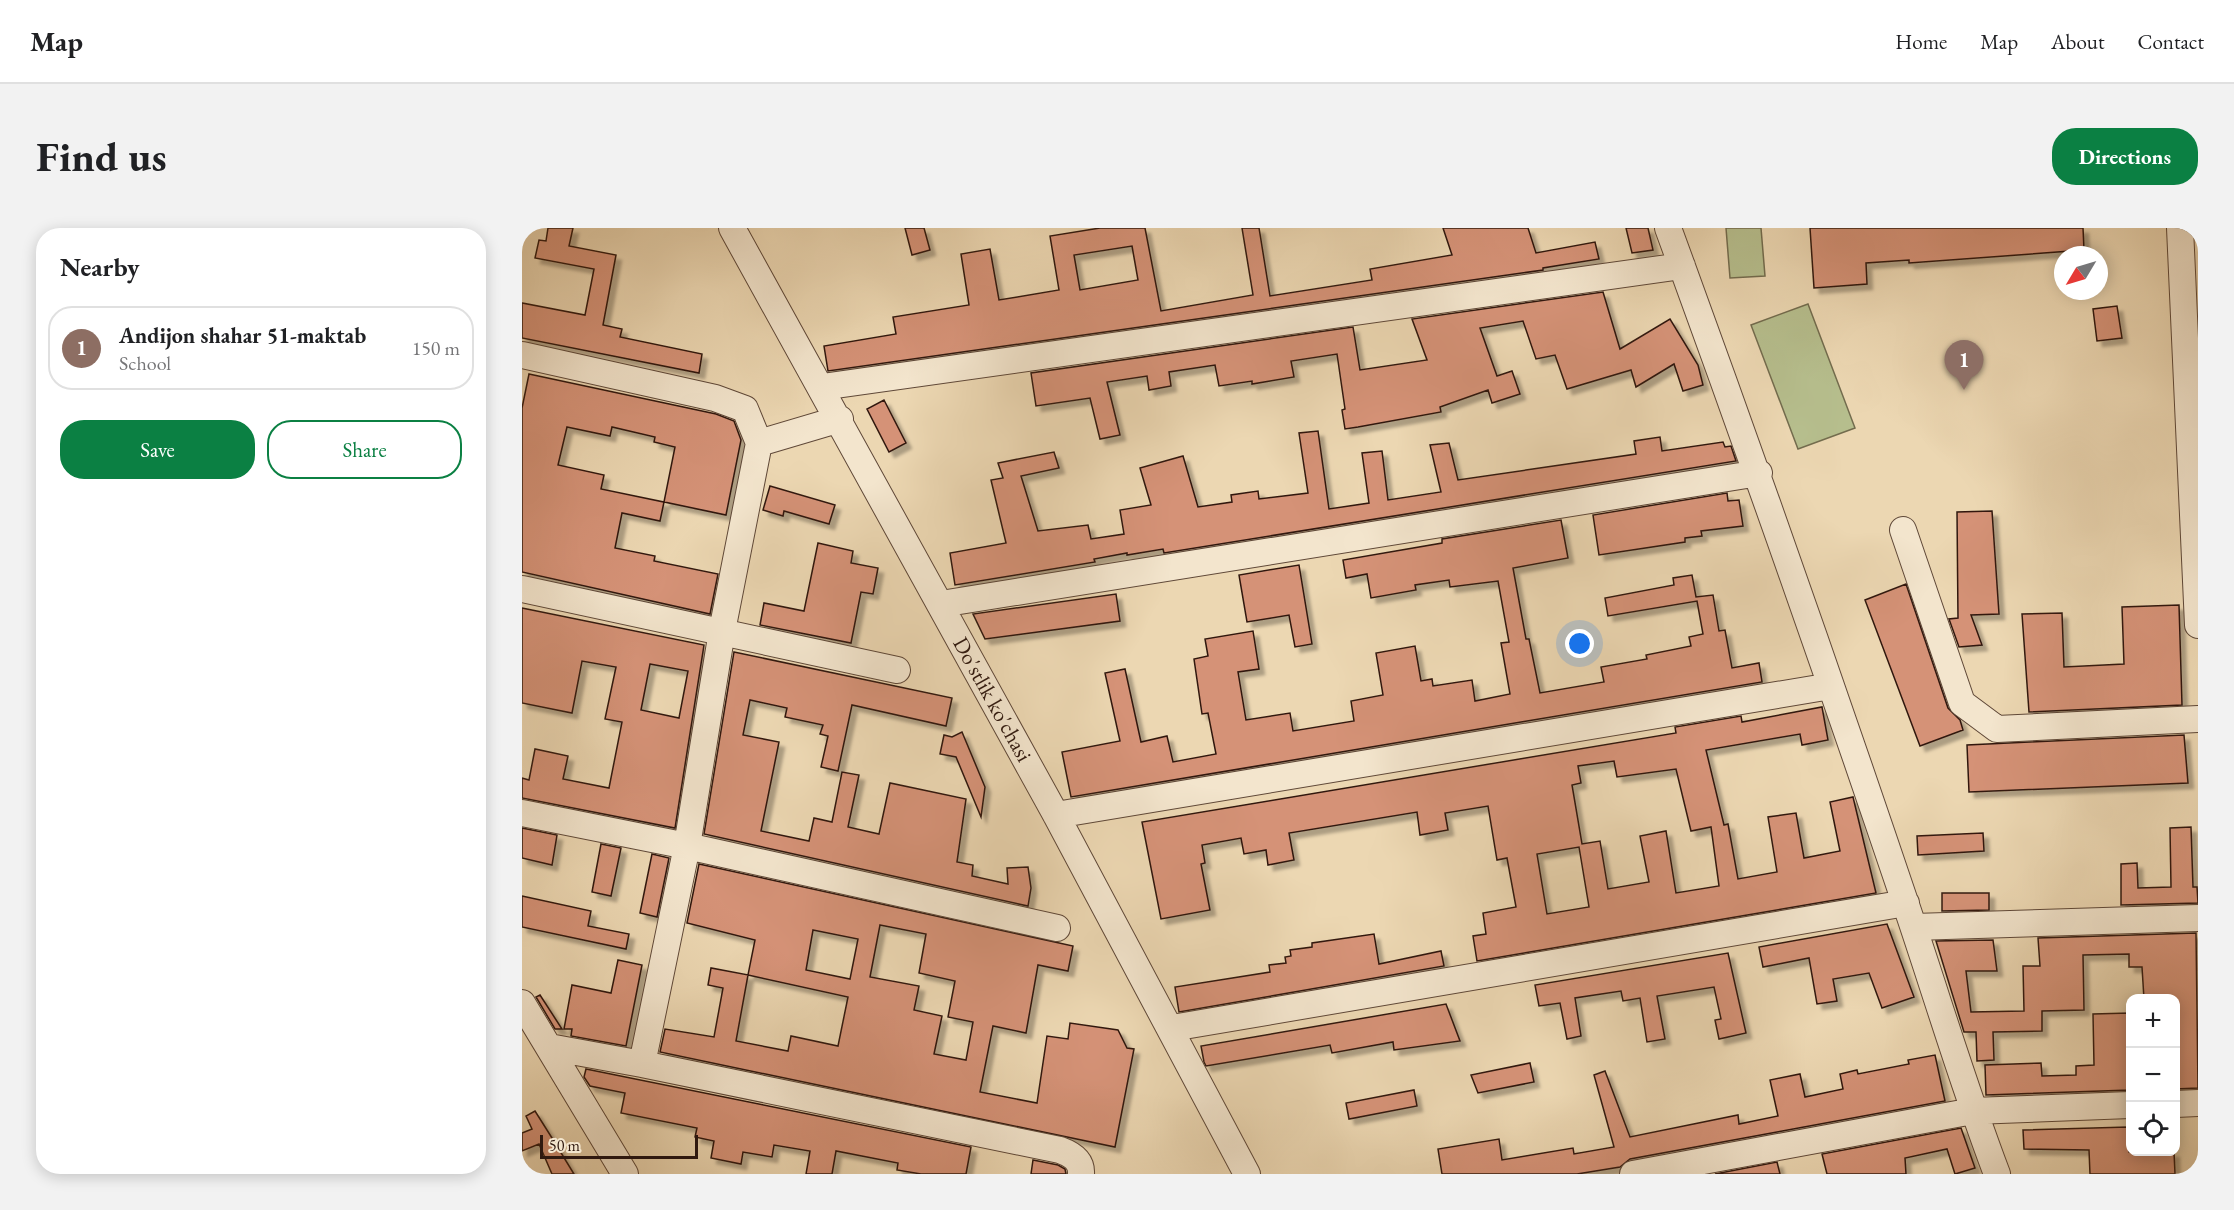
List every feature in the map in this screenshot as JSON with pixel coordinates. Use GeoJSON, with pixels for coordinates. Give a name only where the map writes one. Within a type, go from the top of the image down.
{"type":"FeatureCollection","features":[{"type":"Feature","properties":{"kind":"street","name":"Do'stlik ko'chasi"},"geometry":{"type":"LineString","coordinates":[[732,228],[840,419],[1172,1028],[1247,1174]]}},
{"type":"Feature","properties":{"kind":"street"},"geometry":{"type":"LineString","coordinates":[[1668,228],[1759,474],[1910,915],[1973,1111],[1997,1174]]}},
{"type":"Feature","properties":{"kind":"street"},"geometry":{"type":"LineString","coordinates":[[2180,228],[2194,463],[2198,625]]}},
{"type":"Feature","properties":{"kind":"street"},"geometry":{"type":"LineString","coordinates":[[822,387],[1682,266]]}},
{"type":"Feature","properties":{"kind":"street"},"geometry":{"type":"LineString","coordinates":[[522,355],[715,398],[745,410],[759,443],[722,631],[687,846],[642,1064]]}},
{"type":"Feature","properties":{"kind":"street"},"geometry":{"type":"LineString","coordinates":[[759,443],[840,419]]}},
{"type":"Feature","properties":{"kind":"street"},"geometry":{"type":"LineString","coordinates":[[941,604],[1759,474]]}},
{"type":"Feature","properties":{"kind":"street"},"geometry":{"type":"LineString","coordinates":[[1903,530],[1962,704],[1997,729],[2198,719]]}},
{"type":"Feature","properties":{"kind":"street"},"geometry":{"type":"LineString","coordinates":[[522,589],[897,670]]}},
{"type":"Feature","properties":{"kind":"street"},"geometry":{"type":"LineString","coordinates":[[1056,815],[1831,686]]}},
{"type":"Feature","properties":{"kind":"street"},"geometry":{"type":"LineString","coordinates":[[522,813],[687,846],[1057,928]]}},
{"type":"Feature","properties":{"kind":"street"},"geometry":{"type":"LineString","coordinates":[[1172,1028],[1910,915],[2198,918]]}},
{"type":"Feature","properties":{"kind":"street"},"geometry":{"type":"LineString","coordinates":[[523,1008],[625,1174]]}},
{"type":"Feature","properties":{"kind":"street"},"geometry":{"type":"LineString","coordinates":[[549,1047],[1060,1150],[1074,1155],[1082,1170],[1081,1174]]}},
{"type":"Feature","properties":{"kind":"street"},"geometry":{"type":"LineString","coordinates":[[2180,1104],[2198,1103]]}},
{"type":"Feature","properties":{"kind":"street"},"geometry":{"type":"LineString","coordinates":[[1632,1174],[1973,1111],[2126,1105]]}},
{"type":"Feature","properties":{"kind":"green space"},"geometry":{"type":"Polygon","coordinates":[[[1726,228],[1761,228],[1765,276],[1730,278],[1726,228]]]}},
{"type":"Feature","properties":{"kind":"green space"},"geometry":{"type":"Polygon","coordinates":[[[1808,304],[1855,428],[1798,449],[1751,325],[1808,304]]]}},
{"type":"Feature","properties":{"kind":"building"},"geometry":{"type":"Polygon","coordinates":[[[548,228],[573,228],[569,246],[616,255],[603,325],[622,329],[620,337],[702,354],[699,373],[522,338],[522,303],[585,315],[594,269],[535,258],[539,240],[546,241],[548,228]]]}},
{"type":"Feature","properties":{"kind":"building"},"geometry":{"type":"Polygon","coordinates":[[[905,228],[924,228],[930,250],[912,255],[905,228]]]}},
{"type":"Feature","properties":{"kind":"building"},"geometry":{"type":"Polygon","coordinates":[[[1100,228],[1145,228],[1161,311],[1253,295],[1242,228],[1259,228],[1270,296],[1372,280],[1370,269],[1452,255],[1443,228],[1528,228],[1536,253],[1595,242],[1599,259],[1543,268],[1543,270],[828,371],[824,346],[896,334],[893,317],[969,305],[961,254],[990,249],[999,300],[1059,290],[1050,236],[1100,228]],[[1132,246],[1074,255],[1080,290],[1138,280],[1132,246]]]}},
{"type":"Feature","properties":{"kind":"building"},"geometry":{"type":"Polygon","coordinates":[[[1626,228],[1648,228],[1653,250],[1632,253],[1626,228]]]}},
{"type":"Feature","properties":{"kind":"building"},"geometry":{"type":"Polygon","coordinates":[[[1810,228],[2083,228],[2084,246],[2054,246],[2054,252],[1909,263],[1909,260],[1866,263],[1867,284],[1814,288],[1810,228]]]}},
{"type":"Feature","properties":{"kind":"building"},"geometry":{"type":"Polygon","coordinates":[[[1603,292],[1620,349],[1670,319],[1698,365],[1703,385],[1683,391],[1674,364],[1636,387],[1631,370],[1567,389],[1555,355],[1536,359],[1523,321],[1480,328],[1497,376],[1512,371],[1520,394],[1492,403],[1488,390],[1440,407],[1441,412],[1358,427],[1345,429],[1342,410],[1345,409],[1337,354],[1291,361],[1294,377],[1252,384],[1252,381],[1219,386],[1215,365],[1169,372],[1171,386],[1149,390],[1147,376],[1107,382],[1120,435],[1100,439],[1090,398],[1036,406],[1031,373],[1353,327],[1360,370],[1427,360],[1412,319],[1603,292]]]}},
{"type":"Feature","properties":{"kind":"building"},"geometry":{"type":"Polygon","coordinates":[[[2117,306],[2122,338],[2097,341],[2093,309],[2117,306]]]}},
{"type":"Feature","properties":{"kind":"building"},"geometry":{"type":"Polygon","coordinates":[[[529,374],[716,414],[734,421],[741,440],[726,515],[664,502],[660,521],[622,513],[615,548],[655,556],[654,561],[718,574],[710,614],[522,572],[522,408],[529,374]],[[567,427],[558,465],[604,475],[601,489],[664,502],[675,447],[654,442],[655,437],[612,427],[610,436],[567,427]]]}},
{"type":"Feature","properties":{"kind":"building"},"geometry":{"type":"Polygon","coordinates":[[[884,400],[906,443],[889,452],[867,409],[884,400]]]}},
{"type":"Feature","properties":{"kind":"building"},"geometry":{"type":"Polygon","coordinates":[[[1318,431],[1329,509],[1369,503],[1362,453],[1382,451],[1388,500],[1441,492],[1430,445],[1449,443],[1458,480],[1636,454],[1634,441],[1660,437],[1662,451],[1723,442],[1725,447],[1731,446],[1736,461],[1164,553],[1163,549],[1127,555],[1127,553],[1094,559],[1095,562],[955,585],[950,553],[1006,543],[991,480],[1003,478],[998,463],[1054,452],[1059,468],[1021,476],[1038,531],[1088,525],[1091,539],[1124,534],[1120,510],[1151,505],[1140,468],[1183,456],[1198,507],[1232,502],[1231,495],[1258,491],[1259,499],[1308,493],[1299,433],[1318,431]]]}},
{"type":"Feature","properties":{"kind":"building"},"geometry":{"type":"Polygon","coordinates":[[[770,486],[835,505],[829,524],[784,511],[783,516],[763,510],[770,486]]]}},
{"type":"Feature","properties":{"kind":"building"},"geometry":{"type":"Polygon","coordinates":[[[1727,493],[1728,501],[1739,500],[1743,526],[1701,531],[1702,536],[1685,538],[1685,542],[1599,555],[1593,515],[1727,493]]]}},
{"type":"Feature","properties":{"kind":"building"},"geometry":{"type":"Polygon","coordinates":[[[1992,511],[1999,614],[1971,615],[1982,645],[1959,647],[1949,619],[1958,618],[1957,512],[1992,511]]]}},
{"type":"Feature","properties":{"kind":"building"},"geometry":{"type":"Polygon","coordinates":[[[1561,520],[1568,558],[1513,568],[1526,639],[1529,639],[1540,693],[1604,682],[1601,667],[1647,659],[1646,655],[1691,646],[1689,637],[1703,634],[1697,601],[1608,616],[1605,598],[1674,585],[1673,578],[1692,575],[1696,597],[1713,595],[1719,631],[1725,630],[1732,668],[1759,663],[1762,682],[1071,797],[1062,752],[1120,741],[1105,673],[1125,669],[1141,742],[1167,736],[1173,762],[1216,754],[1208,713],[1202,714],[1194,659],[1208,656],[1205,639],[1253,631],[1259,669],[1238,672],[1246,720],[1290,713],[1293,731],[1354,721],[1351,701],[1383,695],[1376,653],[1415,646],[1421,681],[1432,679],[1433,686],[1472,680],[1475,701],[1510,694],[1501,643],[1509,642],[1498,581],[1450,587],[1449,580],[1415,585],[1416,590],[1371,598],[1367,574],[1346,578],[1343,560],[1442,543],[1442,539],[1561,520]]]}},
{"type":"Feature","properties":{"kind":"building"},"geometry":{"type":"Polygon","coordinates":[[[818,543],[853,551],[851,563],[878,568],[873,594],[861,592],[851,643],[760,625],[764,603],[804,611],[818,543]]]}},
{"type":"Feature","properties":{"kind":"building"},"geometry":{"type":"Polygon","coordinates":[[[1299,565],[1312,644],[1295,647],[1289,615],[1247,622],[1239,575],[1299,565]]]}},
{"type":"Feature","properties":{"kind":"building"},"geometry":{"type":"Polygon","coordinates":[[[1906,584],[1948,708],[1960,720],[1963,730],[1920,746],[1865,600],[1906,584]]]}},
{"type":"Feature","properties":{"kind":"building"},"geometry":{"type":"Polygon","coordinates":[[[1116,594],[1120,621],[985,639],[973,614],[1116,594]]]}},
{"type":"Feature","properties":{"kind":"building"},"geometry":{"type":"Polygon","coordinates":[[[2179,605],[2182,705],[2029,712],[2022,614],[2062,613],[2064,667],[2124,664],[2122,607],[2179,605]]]}},
{"type":"Feature","properties":{"kind":"building"},"geometry":{"type":"Polygon","coordinates":[[[522,608],[704,645],[675,828],[522,798],[522,778],[529,780],[535,749],[568,756],[563,779],[609,788],[622,722],[605,719],[616,667],[582,661],[572,713],[522,703],[522,608]],[[650,664],[641,710],[679,718],[688,671],[650,664]]]}},
{"type":"Feature","properties":{"kind":"building"},"geometry":{"type":"Polygon","coordinates":[[[734,652],[952,698],[946,726],[852,705],[838,771],[821,767],[828,736],[820,734],[823,725],[785,717],[787,708],[750,700],[743,735],[779,742],[761,831],[809,841],[814,818],[832,822],[842,772],[859,775],[848,827],[879,834],[890,783],[966,799],[957,862],[973,865],[972,876],[1008,884],[1007,868],[1028,867],[1031,888],[1028,906],[704,834],[734,652]]]}},
{"type":"Feature","properties":{"kind":"building"},"geometry":{"type":"Polygon","coordinates":[[[1822,707],[1828,740],[1802,745],[1800,734],[1706,750],[1724,825],[1728,824],[1738,879],[1777,872],[1768,817],[1796,813],[1804,858],[1840,851],[1830,802],[1853,797],[1876,893],[1477,961],[1473,936],[1486,934],[1483,913],[1516,907],[1507,858],[1497,860],[1488,806],[1445,813],[1448,830],[1420,835],[1417,812],[1289,833],[1294,860],[1268,865],[1266,850],[1244,854],[1241,838],[1202,845],[1205,863],[1201,864],[1210,910],[1161,919],[1142,822],[1676,733],[1675,727],[1741,716],[1742,722],[1822,707]],[[1614,761],[1578,766],[1581,783],[1572,785],[1582,844],[1600,841],[1608,889],[1649,882],[1640,836],[1666,831],[1676,893],[1719,886],[1711,827],[1691,831],[1676,769],[1617,777],[1614,761]],[[1579,847],[1537,854],[1547,914],[1589,907],[1579,847]]]}},
{"type":"Feature","properties":{"kind":"building"},"geometry":{"type":"Polygon","coordinates":[[[962,732],[985,787],[981,817],[956,757],[940,754],[944,735],[952,737],[962,732]]]}},
{"type":"Feature","properties":{"kind":"building"},"geometry":{"type":"Polygon","coordinates":[[[2184,735],[2188,783],[1969,792],[1967,745],[2184,735]]]}},
{"type":"Feature","properties":{"kind":"building"},"geometry":{"type":"Polygon","coordinates":[[[2191,827],[2193,887],[2197,887],[2198,903],[2121,905],[2121,864],[2137,863],[2138,888],[2171,887],[2170,828],[2191,827]]]}},
{"type":"Feature","properties":{"kind":"building"},"geometry":{"type":"Polygon","coordinates":[[[522,828],[557,835],[552,865],[522,858],[522,828]]]}},
{"type":"Feature","properties":{"kind":"building"},"geometry":{"type":"Polygon","coordinates":[[[1983,833],[1984,851],[1918,855],[1917,836],[1983,833]]]}},
{"type":"Feature","properties":{"kind":"building"},"geometry":{"type":"Polygon","coordinates":[[[601,844],[621,848],[611,896],[592,892],[601,844]]]}},
{"type":"Feature","properties":{"kind":"building"},"geometry":{"type":"Polygon","coordinates":[[[652,854],[669,858],[657,917],[640,913],[652,854]]]}},
{"type":"Feature","properties":{"kind":"building"},"geometry":{"type":"Polygon","coordinates":[[[699,864],[1073,946],[1068,971],[1038,965],[1026,1033],[993,1026],[980,1092],[1037,1103],[1047,1036],[1068,1039],[1070,1023],[1118,1030],[1127,1048],[1134,1049],[1115,1147],[660,1052],[665,1029],[714,1037],[723,988],[708,985],[711,968],[748,975],[755,940],[687,923],[699,864]],[[880,925],[870,977],[919,986],[914,1010],[942,1016],[934,1054],[966,1060],[973,1022],[948,1017],[955,981],[919,973],[926,934],[880,925]],[[813,930],[806,970],[850,979],[858,939],[813,930]],[[748,975],[736,1041],[788,1051],[791,1036],[838,1046],[848,997],[748,975]]]}},
{"type":"Feature","properties":{"kind":"building"},"geometry":{"type":"Polygon","coordinates":[[[1942,893],[1989,893],[1989,910],[1942,911],[1942,893]]]}},
{"type":"Feature","properties":{"kind":"building"},"geometry":{"type":"Polygon","coordinates":[[[522,896],[591,911],[588,926],[629,934],[626,949],[522,927],[522,896]]]}},
{"type":"Feature","properties":{"kind":"building"},"geometry":{"type":"Polygon","coordinates":[[[1887,924],[1914,997],[1882,1008],[1869,973],[1833,979],[1837,1001],[1817,1004],[1809,958],[1763,967],[1759,947],[1887,924]]]}},
{"type":"Feature","properties":{"kind":"building"},"geometry":{"type":"Polygon","coordinates":[[[2196,933],[2198,1088],[2180,1089],[2180,994],[2144,994],[2142,967],[2129,967],[2129,954],[2083,955],[2084,1010],[2042,1011],[2042,1031],[1993,1032],[1994,1060],[1977,1061],[1976,1032],[1964,1032],[1936,941],[1993,940],[1997,971],[1966,971],[1971,1012],[2024,1011],[2023,966],[2040,966],[2038,938],[2196,933]]]}},
{"type":"Feature","properties":{"kind":"building"},"geometry":{"type":"Polygon","coordinates":[[[1374,934],[1379,964],[1441,951],[1444,966],[1179,1012],[1175,987],[1270,972],[1269,965],[1286,963],[1285,957],[1291,956],[1290,950],[1312,947],[1312,943],[1374,934]]]}},
{"type":"Feature","properties":{"kind":"building"},"geometry":{"type":"Polygon","coordinates":[[[1728,953],[1746,1033],[1719,1039],[1715,1020],[1721,1019],[1714,987],[1657,996],[1665,1039],[1647,1042],[1640,998],[1623,1001],[1621,991],[1575,998],[1581,1036],[1567,1039],[1560,1003],[1539,1006],[1535,985],[1728,953]]]}},
{"type":"Feature","properties":{"kind":"building"},"geometry":{"type":"Polygon","coordinates":[[[618,960],[642,965],[626,1046],[571,1036],[572,1029],[564,1029],[572,985],[611,993],[618,960]]]}},
{"type":"Feature","properties":{"kind":"building"},"geometry":{"type":"Polygon","coordinates":[[[540,995],[562,1029],[555,1029],[536,997],[540,995]]]}},
{"type":"Feature","properties":{"kind":"building"},"geometry":{"type":"Polygon","coordinates":[[[1446,1004],[1460,1041],[1394,1050],[1393,1042],[1332,1053],[1330,1045],[1206,1066],[1204,1062],[1201,1046],[1446,1004]]]}},
{"type":"Feature","properties":{"kind":"building"},"geometry":{"type":"Polygon","coordinates":[[[2126,1013],[2126,1090],[1986,1095],[1985,1065],[2041,1063],[2042,1076],[2076,1075],[2076,1066],[2094,1065],[2093,1014],[2126,1013]]]}},
{"type":"Feature","properties":{"kind":"building"},"geometry":{"type":"Polygon","coordinates":[[[1935,1055],[1945,1101],[1630,1159],[1620,1167],[1577,1174],[1442,1174],[1438,1149],[1499,1139],[1502,1160],[1573,1148],[1574,1154],[1614,1147],[1594,1075],[1605,1071],[1630,1137],[1738,1115],[1739,1124],[1778,1116],[1770,1080],[1800,1074],[1805,1097],[1843,1089],[1840,1074],[1857,1070],[1858,1074],[1909,1064],[1908,1060],[1935,1055]]]}},
{"type":"Feature","properties":{"kind":"building"},"geometry":{"type":"Polygon","coordinates":[[[1530,1063],[1534,1082],[1478,1093],[1471,1075],[1530,1063]]]}},
{"type":"Feature","properties":{"kind":"building"},"geometry":{"type":"Polygon","coordinates":[[[586,1069],[971,1147],[966,1174],[921,1174],[897,1170],[898,1163],[836,1151],[832,1174],[806,1174],[810,1151],[774,1145],[772,1157],[743,1152],[741,1164],[711,1158],[714,1141],[695,1137],[697,1128],[621,1113],[625,1093],[590,1086],[584,1077],[586,1069]]]}},
{"type":"Feature","properties":{"kind":"building"},"geometry":{"type":"Polygon","coordinates":[[[1414,1090],[1417,1106],[1349,1119],[1346,1103],[1414,1090]]]}},
{"type":"Feature","properties":{"kind":"building"},"geometry":{"type":"Polygon","coordinates":[[[535,1111],[574,1174],[552,1174],[539,1144],[522,1151],[522,1133],[532,1129],[526,1116],[535,1111]]]}},
{"type":"Feature","properties":{"kind":"building"},"geometry":{"type":"Polygon","coordinates":[[[2126,1127],[2126,1156],[2174,1156],[2175,1174],[2090,1174],[2089,1150],[2024,1149],[2023,1130],[2126,1127]]]}},
{"type":"Feature","properties":{"kind":"building"},"geometry":{"type":"Polygon","coordinates":[[[1961,1128],[1975,1168],[1955,1174],[1947,1149],[1905,1158],[1906,1174],[1827,1174],[1822,1154],[1961,1128]]]}},
{"type":"Feature","properties":{"kind":"building"},"geometry":{"type":"Polygon","coordinates":[[[1033,1160],[1058,1165],[1065,1169],[1066,1174],[1031,1174],[1033,1160]]]}},
{"type":"Feature","properties":{"kind":"building"},"geometry":{"type":"Polygon","coordinates":[[[1777,1162],[1780,1174],[1715,1174],[1777,1162]]]}},
{"type":"Feature","properties":{"kind":"place","name":"Andijon shahar 51-maktab"},"geometry":{"type":"Point","coordinates":[1964,390]}}]}
